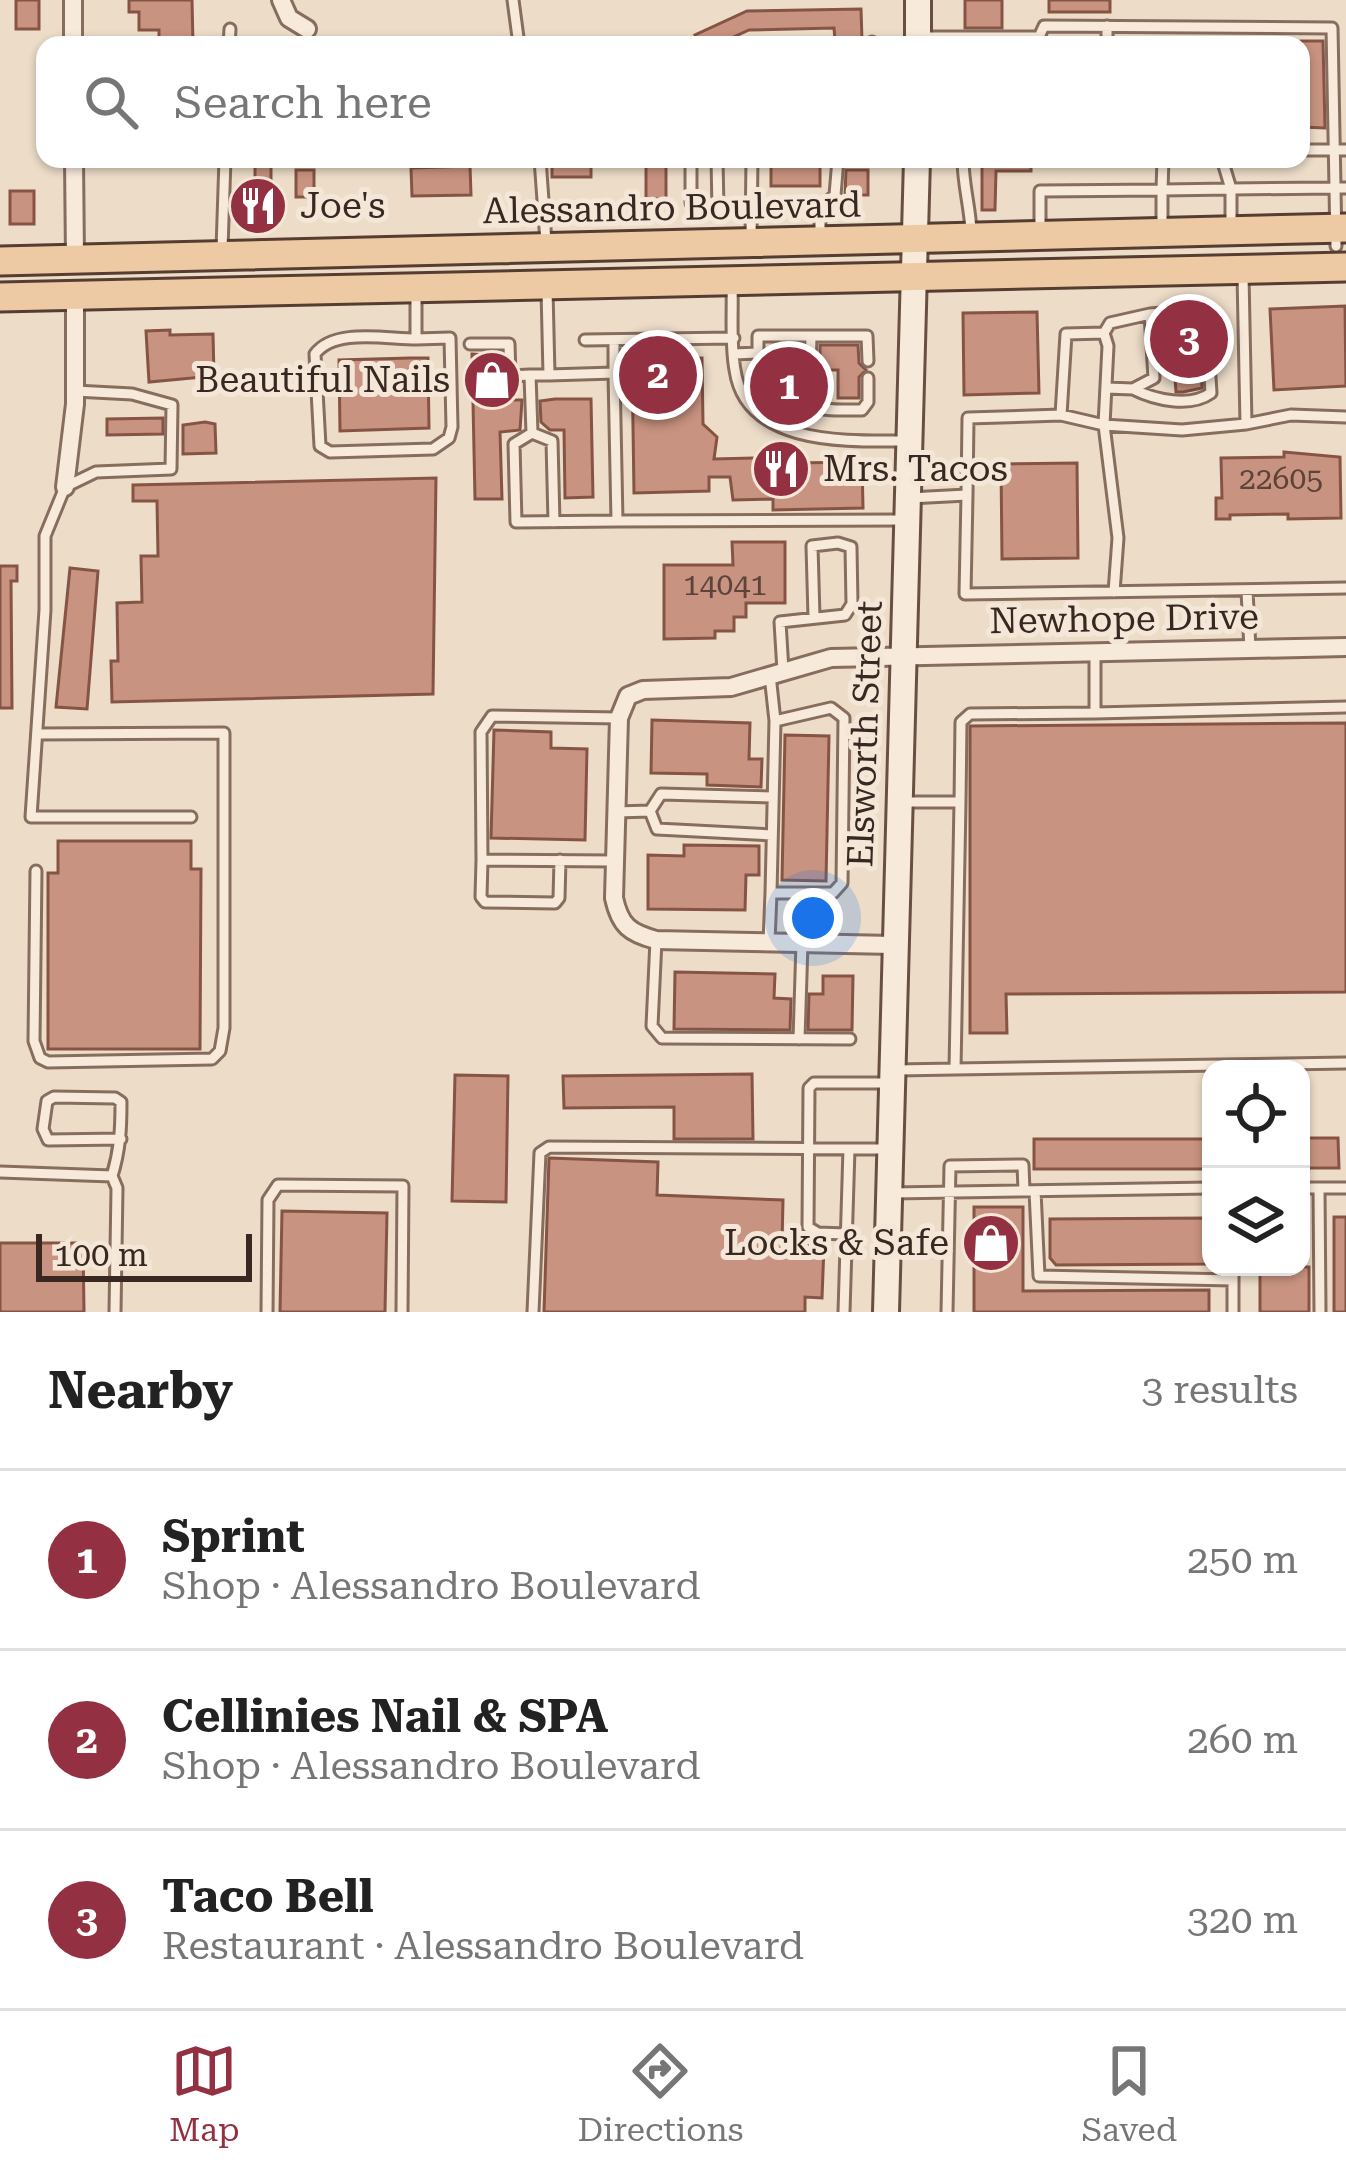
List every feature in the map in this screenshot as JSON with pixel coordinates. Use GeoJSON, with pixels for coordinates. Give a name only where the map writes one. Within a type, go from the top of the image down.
{"type":"FeatureCollection","features":[{"type":"Feature","properties":{"kind":"main road","name":"Alessandro Boulevard"},"geometry":{"type":"LineString","coordinates":[[0,260],[1231,232],[1342,242]]}},
{"type":"Feature","properties":{"kind":"main road"},"geometry":{"type":"LineString","coordinates":[[1104,272],[1145,254],[1211,252],[1231,232]]}},
{"type":"Feature","properties":{"kind":"main road","name":"Alessandro Boulevard"},"geometry":{"type":"LineString","coordinates":[[0,297],[1243,269],[1342,242]]}},
{"type":"Feature","properties":{"kind":"main road"},"geometry":{"type":"LineString","coordinates":[[546,247],[547,284]]}},
{"type":"Feature","properties":{"kind":"main road"},"geometry":{"type":"LineString","coordinates":[[75,296],[80,284],[97,275],[228,272],[267,254]]}},
{"type":"Feature","properties":{"kind":"main road"},"geometry":{"type":"LineString","coordinates":[[0,280],[57,280],[69,272],[75,258]]}},
{"type":"Feature","properties":{"kind":"street"},"geometry":{"type":"LineString","coordinates":[[73,0],[74,36]]}},
{"type":"Feature","properties":{"kind":"street"},"geometry":{"type":"LineString","coordinates":[[281,0],[289,18],[307,29]]}},
{"type":"Feature","properties":{"kind":"street"},"geometry":{"type":"LineString","coordinates":[[918,0],[918,36]]}},
{"type":"Feature","properties":{"kind":"street"},"geometry":{"type":"LineString","coordinates":[[74,168],[75,258]]}},
{"type":"Feature","properties":{"kind":"street","name":"Elsworth Street"},"geometry":{"type":"LineString","coordinates":[[886,1312],[917,168]]}},
{"type":"Feature","properties":{"kind":"street"},"geometry":{"type":"LineString","coordinates":[[65,487],[75,391],[75,296]]}},
{"type":"Feature","properties":{"kind":"street","name":"Newhope Drive"},"geometry":{"type":"LineString","coordinates":[[619,718],[628,696],[643,690],[731,687],[831,658],[1346,647]]}},
{"type":"Feature","properties":{"kind":"street"},"geometry":{"type":"LineString","coordinates":[[619,718],[618,916],[631,933],[656,940],[893,945]]}},
{"type":"Feature","properties":{"kind":"lane"},"geometry":{"type":"LineString","coordinates":[[513,0],[518,36]]}},
{"type":"Feature","properties":{"kind":"lane"},"geometry":{"type":"LineString","coordinates":[[1041,36],[1044,26],[1332,28],[1342,242]]}},
{"type":"Feature","properties":{"kind":"lane"},"geometry":{"type":"LineString","coordinates":[[1106,26],[1107,36]]}},
{"type":"Feature","properties":{"kind":"lane"},"geometry":{"type":"LineString","coordinates":[[230,29],[230,36]]}},
{"type":"Feature","properties":{"kind":"lane"},"geometry":{"type":"LineString","coordinates":[[1310,149],[1341,150]]}},
{"type":"Feature","properties":{"kind":"lane"},"geometry":{"type":"LineString","coordinates":[[222,254],[225,168]]}},
{"type":"Feature","properties":{"kind":"lane"},"geometry":{"type":"LineString","coordinates":[[541,168],[546,247]]}},
{"type":"Feature","properties":{"kind":"lane"},"geometry":{"type":"LineString","coordinates":[[691,168],[694,209],[817,211],[835,195],[837,168]]}},
{"type":"Feature","properties":{"kind":"lane"},"geometry":{"type":"LineString","coordinates":[[717,168],[718,210]]}},
{"type":"Feature","properties":{"kind":"lane"},"geometry":{"type":"LineString","coordinates":[[751,243],[752,168]]}},
{"type":"Feature","properties":{"kind":"lane"},"geometry":{"type":"LineString","coordinates":[[963,168],[971,237]]}},
{"type":"Feature","properties":{"kind":"lane"},"geometry":{"type":"LineString","coordinates":[[1162,233],[1163,168]]}},
{"type":"Feature","properties":{"kind":"lane"},"geometry":{"type":"LineString","coordinates":[[1225,168],[1231,189],[1231,232]]}},
{"type":"Feature","properties":{"kind":"lane"},"geometry":{"type":"LineString","coordinates":[[1040,236],[1040,191],[1341,188]]}},
{"type":"Feature","properties":{"kind":"lane"},"geometry":{"type":"LineString","coordinates":[[817,211],[820,241]]}},
{"type":"Feature","properties":{"kind":"lane"},"geometry":{"type":"LineString","coordinates":[[1243,269],[1246,424]]}},
{"type":"Feature","properties":{"kind":"lane"},"geometry":{"type":"LineString","coordinates":[[732,281],[735,374],[752,406],[788,433],[854,441],[911,441]]}},
{"type":"Feature","properties":{"kind":"lane"},"geometry":{"type":"LineString","coordinates":[[547,284],[549,374]]}},
{"type":"Feature","properties":{"kind":"lane"},"geometry":{"type":"LineString","coordinates":[[416,287],[416,339]]}},
{"type":"Feature","properties":{"kind":"lane"},"geometry":{"type":"LineString","coordinates":[[1106,388],[1132,389],[1152,399],[1203,399],[1213,387],[1206,315],[1188,311],[1150,314],[1109,323],[1104,333],[1104,424],[1118,538],[1114,592]]}},
{"type":"Feature","properties":{"kind":"lane"},"geometry":{"type":"LineString","coordinates":[[1132,389],[1154,378],[1150,314]]}},
{"type":"Feature","properties":{"kind":"lane"},"geometry":{"type":"LineString","coordinates":[[1061,415],[1066,334],[1104,333]]}},
{"type":"Feature","properties":{"kind":"lane"},"geometry":{"type":"LineString","coordinates":[[868,361],[867,336],[758,336],[758,353],[768,377],[787,398],[809,408],[862,410],[868,402],[868,378]]}},
{"type":"Feature","properties":{"kind":"lane"},"geometry":{"type":"LineString","coordinates":[[768,377],[810,372],[811,336]]}},
{"type":"Feature","properties":{"kind":"lane"},"geometry":{"type":"LineString","coordinates":[[450,338],[452,427],[448,438],[433,449],[330,452],[320,446],[315,375],[319,348],[332,339],[416,339],[450,338]]}},
{"type":"Feature","properties":{"kind":"lane"},"geometry":{"type":"LineString","coordinates":[[585,340],[734,338]]}},
{"type":"Feature","properties":{"kind":"lane"},"geometry":{"type":"LineString","coordinates":[[614,340],[617,521]]}},
{"type":"Feature","properties":{"kind":"lane"},"geometry":{"type":"LineString","coordinates":[[470,344],[509,344],[510,376],[614,373]]}},
{"type":"Feature","properties":{"kind":"lane"},"geometry":{"type":"LineString","coordinates":[[734,354],[758,353]]}},
{"type":"Feature","properties":{"kind":"lane"},"geometry":{"type":"LineString","coordinates":[[530,376],[532,433]]}},
{"type":"Feature","properties":{"kind":"lane"},"geometry":{"type":"LineString","coordinates":[[75,391],[132,394],[172,405],[171,469],[96,472],[65,487],[45,536],[45,610],[31,817],[191,817]]}},
{"type":"Feature","properties":{"kind":"lane"},"geometry":{"type":"LineString","coordinates":[[1346,417],[1291,415],[1182,430],[1104,424],[1061,415],[968,418],[965,594],[1346,588]]}},
{"type":"Feature","properties":{"kind":"lane"},"geometry":{"type":"LineString","coordinates":[[532,433],[514,444],[516,522],[909,509],[967,495]]}},
{"type":"Feature","properties":{"kind":"lane"},"geometry":{"type":"LineString","coordinates":[[532,433],[552,441],[554,522]]}},
{"type":"Feature","properties":{"kind":"lane"},"geometry":{"type":"LineString","coordinates":[[769,942],[780,622],[845,615],[852,604],[851,548],[838,543],[812,546],[814,617]]}},
{"type":"Feature","properties":{"kind":"lane"},"geometry":{"type":"LineString","coordinates":[[1247,591],[1250,650]]}},
{"type":"Feature","properties":{"kind":"lane"},"geometry":{"type":"LineString","coordinates":[[1095,653],[1095,712]]}},
{"type":"Feature","properties":{"kind":"lane"},"geometry":{"type":"LineString","coordinates":[[955,1069],[961,722],[970,714],[1346,707]]}},
{"type":"Feature","properties":{"kind":"lane"},"geometry":{"type":"LineString","coordinates":[[771,893],[833,893],[842,884],[844,718],[832,709],[776,722]]}},
{"type":"Feature","properties":{"kind":"lane"},"geometry":{"type":"LineString","coordinates":[[560,860],[560,898],[555,903],[485,902],[481,732],[492,716],[619,718]]}},
{"type":"Feature","properties":{"kind":"lane"},"geometry":{"type":"LineString","coordinates":[[36,871],[34,1041],[40,1058],[48,1062],[212,1059],[220,1051],[224,1028],[224,733],[37,734]]}},
{"type":"Feature","properties":{"kind":"lane"},"geometry":{"type":"LineString","coordinates":[[650,812],[661,794],[773,797]]}},
{"type":"Feature","properties":{"kind":"lane"},"geometry":{"type":"LineString","coordinates":[[898,802],[960,802]]}},
{"type":"Feature","properties":{"kind":"lane"},"geometry":{"type":"LineString","coordinates":[[616,812],[650,812]]}},
{"type":"Feature","properties":{"kind":"lane"},"geometry":{"type":"LineString","coordinates":[[650,812],[657,830],[772,835]]}},
{"type":"Feature","properties":{"kind":"lane"},"geometry":{"type":"LineString","coordinates":[[481,856],[615,861]]}},
{"type":"Feature","properties":{"kind":"lane"},"geometry":{"type":"LineString","coordinates":[[656,940],[652,1026],[662,1038],[850,1039]]}},
{"type":"Feature","properties":{"kind":"lane"},"geometry":{"type":"LineString","coordinates":[[799,1039],[802,943]]}},
{"type":"Feature","properties":{"kind":"lane"},"geometry":{"type":"LineString","coordinates":[[846,1234],[818,1234],[808,1227],[811,1085],[955,1069],[1346,1064]]}},
{"type":"Feature","properties":{"kind":"lane"},"geometry":{"type":"LineString","coordinates":[[116,1312],[117,1188],[112,1176],[121,1139],[121,1102],[54,1097],[47,1101],[43,1129],[48,1140],[121,1139]]}},
{"type":"Feature","properties":{"kind":"lane"},"geometry":{"type":"LineString","coordinates":[[533,1312],[540,1153],[549,1147],[890,1148]]}},
{"type":"Feature","properties":{"kind":"lane"},"geometry":{"type":"LineString","coordinates":[[844,1312],[849,1149]]}},
{"type":"Feature","properties":{"kind":"lane"},"geometry":{"type":"LineString","coordinates":[[947,1312],[950,1166],[1023,1165],[1039,1276],[1233,1280]]}},
{"type":"Feature","properties":{"kind":"lane"},"geometry":{"type":"LineString","coordinates":[[0,1172],[112,1176]]}},
{"type":"Feature","properties":{"kind":"lane"},"geometry":{"type":"LineString","coordinates":[[267,1312],[268,1200],[278,1185],[403,1186],[402,1312]]}},
{"type":"Feature","properties":{"kind":"lane"},"geometry":{"type":"LineString","coordinates":[[889,1193],[1202,1188]]}},
{"type":"Feature","properties":{"kind":"lane"},"geometry":{"type":"LineString","coordinates":[[1310,1188],[1346,1188]]}},
{"type":"Feature","properties":{"kind":"lane"},"geometry":{"type":"LineString","coordinates":[[1318,1188],[1320,1312]]}},
{"type":"Feature","properties":{"kind":"lane"},"geometry":{"type":"LineString","coordinates":[[1233,1276],[1233,1312]]}},
{"type":"Feature","properties":{"kind":"building"},"geometry":{"type":"Polygon","coordinates":[[[16,0],[39,0],[39,29],[16,29],[16,0]]]}},
{"type":"Feature","properties":{"kind":"building"},"geometry":{"type":"Polygon","coordinates":[[[129,0],[192,0],[193,36],[159,36],[159,30],[139,30],[139,12],[129,12],[129,0]]]}},
{"type":"Feature","properties":{"kind":"building"},"geometry":{"type":"Polygon","coordinates":[[[965,0],[1002,0],[1002,28],[965,28],[965,0]]]}},
{"type":"Feature","properties":{"kind":"building"},"geometry":{"type":"Polygon","coordinates":[[[1049,0],[1110,0],[1110,12],[1049,12],[1049,0]]]}},
{"type":"Feature","properties":{"kind":"building"},"geometry":{"type":"Polygon","coordinates":[[[861,9],[862,36],[835,36],[834,28],[695,35],[747,11],[861,9]]]}},
{"type":"Feature","properties":{"kind":"building"},"geometry":{"type":"Polygon","coordinates":[[[1310,41],[1323,41],[1325,128],[1310,127],[1310,41]]]}},
{"type":"Feature","properties":{"kind":"building","name":"Joe's"},"geometry":{"type":"Polygon","coordinates":[[[255,168],[271,168],[271,226],[245,226],[245,186],[255,186],[255,168]]]}},
{"type":"Feature","properties":{"kind":"building"},"geometry":{"type":"Polygon","coordinates":[[[411,168],[470,168],[471,195],[412,196],[411,168]]]}},
{"type":"Feature","properties":{"kind":"building"},"geometry":{"type":"Polygon","coordinates":[[[552,168],[591,168],[591,177],[552,177],[552,168]]]}},
{"type":"Feature","properties":{"kind":"building"},"geometry":{"type":"Polygon","coordinates":[[[646,168],[666,168],[666,199],[646,199],[646,168]]]}},
{"type":"Feature","properties":{"kind":"building"},"geometry":{"type":"Polygon","coordinates":[[[771,168],[820,168],[820,186],[771,186],[771,168]]]}},
{"type":"Feature","properties":{"kind":"building"},"geometry":{"type":"Polygon","coordinates":[[[982,168],[1031,168],[996,171],[995,210],[982,210],[982,168]]]}},
{"type":"Feature","properties":{"kind":"building"},"geometry":{"type":"Polygon","coordinates":[[[296,170],[314,170],[314,197],[296,197],[296,170]]]}},
{"type":"Feature","properties":{"kind":"building"},"geometry":{"type":"Polygon","coordinates":[[[846,170],[868,170],[868,195],[845,195],[846,170]]]}},
{"type":"Feature","properties":{"kind":"building"},"geometry":{"type":"Polygon","coordinates":[[[10,191],[34,191],[34,224],[10,224],[10,191]]]}},
{"type":"Feature","properties":{"kind":"building"},"geometry":{"type":"Polygon","coordinates":[[[1345,306],[1346,386],[1274,390],[1270,309],[1345,306]]]}},
{"type":"Feature","properties":{"kind":"building"},"geometry":{"type":"Polygon","coordinates":[[[1037,312],[1039,393],[964,395],[963,313],[1037,312]]]}},
{"type":"Feature","properties":{"kind":"building"},"geometry":{"type":"Polygon","coordinates":[[[1198,326],[1202,388],[1176,392],[1172,339],[1174,327],[1198,326]]]}},
{"type":"Feature","properties":{"kind":"building"},"geometry":{"type":"Polygon","coordinates":[[[170,330],[170,335],[213,334],[214,376],[149,382],[146,331],[170,330]]]}},
{"type":"Feature","properties":{"kind":"building"},"geometry":{"type":"Polygon","coordinates":[[[820,345],[858,345],[859,363],[866,370],[859,377],[859,398],[838,398],[838,370],[820,370],[820,345]]]}},
{"type":"Feature","properties":{"kind":"building"},"geometry":{"type":"Polygon","coordinates":[[[472,354],[500,356],[501,400],[522,400],[520,430],[500,432],[502,499],[475,499],[472,354]]]}},
{"type":"Feature","properties":{"kind":"building"},"geometry":{"type":"Polygon","coordinates":[[[428,358],[429,428],[340,431],[339,360],[428,358]]]}},
{"type":"Feature","properties":{"kind":"building"},"geometry":{"type":"Polygon","coordinates":[[[702,358],[703,424],[717,437],[714,459],[862,462],[863,508],[773,510],[773,499],[733,500],[730,477],[709,477],[709,491],[634,493],[632,359],[702,358]]]}},
{"type":"Feature","properties":{"kind":"building"},"geometry":{"type":"Polygon","coordinates":[[[591,399],[593,497],[565,498],[564,430],[550,430],[541,422],[540,401],[591,399]]]}},
{"type":"Feature","properties":{"kind":"building"},"geometry":{"type":"Polygon","coordinates":[[[163,418],[163,434],[107,435],[107,419],[163,418]]]}},
{"type":"Feature","properties":{"kind":"building"},"geometry":{"type":"Polygon","coordinates":[[[215,424],[216,453],[183,454],[183,425],[215,424]]]}},
{"type":"Feature","properties":{"kind":"building"},"geometry":{"type":"Polygon","coordinates":[[[1284,452],[1340,457],[1341,518],[1288,519],[1288,514],[1216,519],[1216,498],[1222,498],[1221,458],[1284,457],[1284,452]]]}},
{"type":"Feature","properties":{"kind":"building"},"geometry":{"type":"Polygon","coordinates":[[[1077,463],[1078,558],[1002,559],[1001,464],[1077,463]]]}},
{"type":"Feature","properties":{"kind":"building"},"geometry":{"type":"Polygon","coordinates":[[[436,478],[433,694],[112,702],[111,661],[118,661],[117,603],[142,602],[141,556],[158,556],[157,501],[133,501],[133,485],[436,478]]]}},
{"type":"Feature","properties":{"kind":"building"},"geometry":{"type":"Polygon","coordinates":[[[732,542],[785,542],[785,603],[746,603],[746,617],[734,617],[734,631],[715,631],[715,638],[664,639],[664,565],[733,565],[732,542]]]}},
{"type":"Feature","properties":{"kind":"building"},"geometry":{"type":"Polygon","coordinates":[[[0,566],[17,566],[17,581],[11,581],[12,708],[0,708],[0,566]]]}},
{"type":"Feature","properties":{"kind":"building"},"geometry":{"type":"Polygon","coordinates":[[[70,568],[98,571],[87,709],[56,707],[70,568]]]}},
{"type":"Feature","properties":{"kind":"building"},"geometry":{"type":"Polygon","coordinates":[[[652,720],[750,723],[749,759],[762,759],[761,787],[707,785],[707,774],[651,773],[652,720]]]}},
{"type":"Feature","properties":{"kind":"building"},"geometry":{"type":"Polygon","coordinates":[[[1346,723],[1346,992],[1006,994],[1007,1033],[970,1033],[970,726],[1346,723]]]}},
{"type":"Feature","properties":{"kind":"building"},"geometry":{"type":"Polygon","coordinates":[[[494,730],[551,732],[551,748],[587,749],[585,840],[491,838],[494,730]]]}},
{"type":"Feature","properties":{"kind":"building"},"geometry":{"type":"Polygon","coordinates":[[[785,735],[829,736],[826,881],[782,880],[785,735]]]}},
{"type":"Feature","properties":{"kind":"building"},"geometry":{"type":"Polygon","coordinates":[[[58,841],[191,841],[191,869],[201,869],[200,1049],[48,1049],[48,873],[58,873],[58,841]]]}},
{"type":"Feature","properties":{"kind":"building"},"geometry":{"type":"Polygon","coordinates":[[[684,845],[759,846],[759,875],[746,875],[745,910],[648,909],[648,855],[684,856],[684,845]]]}},
{"type":"Feature","properties":{"kind":"building"},"geometry":{"type":"Polygon","coordinates":[[[675,972],[775,974],[774,998],[791,999],[790,1030],[674,1029],[675,972]]]}},
{"type":"Feature","properties":{"kind":"building"},"geometry":{"type":"Polygon","coordinates":[[[823,976],[853,976],[852,1030],[808,1030],[809,994],[823,994],[823,976]]]}},
{"type":"Feature","properties":{"kind":"building"},"geometry":{"type":"Polygon","coordinates":[[[752,1074],[753,1139],[674,1139],[674,1107],[564,1108],[563,1076],[752,1074]]]}},
{"type":"Feature","properties":{"kind":"building"},"geometry":{"type":"Polygon","coordinates":[[[455,1075],[508,1076],[506,1202],[452,1201],[455,1075]]]}},
{"type":"Feature","properties":{"kind":"building"},"geometry":{"type":"Polygon","coordinates":[[[1310,1138],[1338,1138],[1339,1168],[1310,1168],[1310,1138]]]}},
{"type":"Feature","properties":{"kind":"building"},"geometry":{"type":"Polygon","coordinates":[[[1034,1139],[1202,1139],[1202,1169],[1034,1169],[1034,1139]]]}},
{"type":"Feature","properties":{"kind":"building"},"geometry":{"type":"Polygon","coordinates":[[[549,1158],[658,1162],[657,1195],[783,1200],[782,1245],[824,1246],[822,1298],[805,1297],[805,1312],[544,1312],[549,1158]]]}},
{"type":"Feature","properties":{"kind":"building"},"geometry":{"type":"Polygon","coordinates":[[[974,1207],[1023,1207],[1023,1291],[1209,1290],[1209,1312],[974,1312],[974,1207]]]}},
{"type":"Feature","properties":{"kind":"building"},"geometry":{"type":"Polygon","coordinates":[[[282,1211],[387,1213],[385,1312],[280,1312],[282,1211]]]}},
{"type":"Feature","properties":{"kind":"building"},"geometry":{"type":"Polygon","coordinates":[[[1334,1217],[1346,1217],[1346,1312],[1334,1312],[1334,1217]]]}},
{"type":"Feature","properties":{"kind":"building"},"geometry":{"type":"Polygon","coordinates":[[[1202,1218],[1202,1264],[1056,1265],[1050,1258],[1050,1219],[1202,1218]]]}},
{"type":"Feature","properties":{"kind":"building"},"geometry":{"type":"Polygon","coordinates":[[[0,1243],[83,1243],[84,1312],[0,1312],[0,1243]]]}},
{"type":"Feature","properties":{"kind":"building"},"geometry":{"type":"Polygon","coordinates":[[[1260,1276],[1309,1276],[1309,1312],[1260,1312],[1260,1276]]]}},
{"type":"Feature","properties":{"kind":"place","name":"Joe's"},"geometry":{"type":"Point","coordinates":[258,206]}},
{"type":"Feature","properties":{"kind":"place","name":"Taco Bell"},"geometry":{"type":"Point","coordinates":[1189,339]}},
{"type":"Feature","properties":{"kind":"place","name":"Cellinies Nail & SPA"},"geometry":{"type":"Point","coordinates":[658,375]}},
{"type":"Feature","properties":{"kind":"place","name":"Beautiful Nails"},"geometry":{"type":"Point","coordinates":[492,380]}},
{"type":"Feature","properties":{"kind":"place","name":"Sprint"},"geometry":{"type":"Point","coordinates":[789,386]}},
{"type":"Feature","properties":{"kind":"place","name":"Mrs. Tacos"},"geometry":{"type":"Point","coordinates":[781,469]}},
{"type":"Feature","properties":{"kind":"place","name":"Locks & Safe"},"geometry":{"type":"Point","coordinates":[991,1243]}}]}
